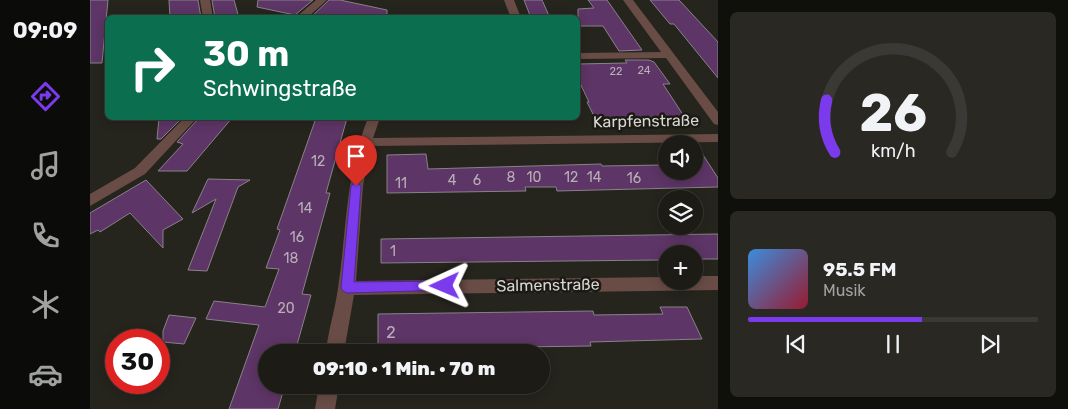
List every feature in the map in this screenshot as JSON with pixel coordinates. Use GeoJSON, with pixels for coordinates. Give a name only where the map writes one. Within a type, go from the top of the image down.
{"type":"FeatureCollection","features":[{"type":"Feature","properties":{"kind":"street"},"geometry":{"type":"LineString","coordinates":[[205,0],[208,15]]}},
{"type":"Feature","properties":{"kind":"street"},"geometry":{"type":"LineString","coordinates":[[304,15],[322,0]]}},
{"type":"Feature","properties":{"kind":"street"},"geometry":{"type":"LineString","coordinates":[[509,0],[515,15]]}},
{"type":"Feature","properties":{"kind":"street"},"geometry":{"type":"LineString","coordinates":[[628,0],[718,121]]}},
{"type":"Feature","properties":{"kind":"street"},"geometry":{"type":"LineString","coordinates":[[580,56],[669,55]]}},
{"type":"Feature","properties":{"kind":"street"},"geometry":{"type":"LineString","coordinates":[[90,202],[145,173],[190,120]]}},
{"type":"Feature","properties":{"kind":"street"},"geometry":{"type":"LineString","coordinates":[[336,344],[347,288],[356,186],[365,142],[373,120]]}},
{"type":"Feature","properties":{"kind":"street","name":"Karpfenstraße"},"geometry":{"type":"LineString","coordinates":[[365,142],[718,138]]}},
{"type":"Feature","properties":{"kind":"street","name":"Salmenstraße"},"geometry":{"type":"LineString","coordinates":[[347,288],[718,282]]}},
{"type":"Feature","properties":{"kind":"street"},"geometry":{"type":"LineString","coordinates":[[325,409],[328,394]]}},
{"type":"Feature","properties":{"kind":"building"},"geometry":{"type":"Polygon","coordinates":[[[90,0],[108,0],[107,15],[105,15],[102,63],[90,63],[90,0]]]}},
{"type":"Feature","properties":{"kind":"building"},"geometry":{"type":"Polygon","coordinates":[[[169,0],[198,0],[200,15],[170,15],[169,0]]]}},
{"type":"Feature","properties":{"kind":"building"},"geometry":{"type":"Polygon","coordinates":[[[212,0],[234,0],[238,15],[214,15],[212,0]]]}},
{"type":"Feature","properties":{"kind":"building"},"geometry":{"type":"Polygon","coordinates":[[[258,0],[313,0],[295,15],[257,7],[258,0]]]}},
{"type":"Feature","properties":{"kind":"building"},"geometry":{"type":"Polygon","coordinates":[[[329,0],[340,0],[387,10],[387,15],[313,15],[329,0]]]}},
{"type":"Feature","properties":{"kind":"building"},"geometry":{"type":"Polygon","coordinates":[[[524,0],[542,0],[549,15],[530,15],[524,0]]]}},
{"type":"Feature","properties":{"kind":"building"},"geometry":{"type":"Polygon","coordinates":[[[588,0],[607,0],[642,50],[619,51],[603,26],[580,26],[578,9],[594,8],[588,0]]]}},
{"type":"Feature","properties":{"kind":"building"},"geometry":{"type":"Polygon","coordinates":[[[650,0],[679,0],[718,42],[718,78],[674,24],[670,24],[650,0]]]}},
{"type":"Feature","properties":{"kind":"building"},"geometry":{"type":"Polygon","coordinates":[[[625,60],[649,60],[654,62],[670,84],[663,84],[689,124],[663,125],[658,117],[595,118],[580,83],[580,64],[627,63],[625,60]]]}},
{"type":"Feature","properties":{"kind":"building"},"geometry":{"type":"Polygon","coordinates":[[[159,120],[180,120],[161,139],[157,139],[159,120]]]}},
{"type":"Feature","properties":{"kind":"building"},"geometry":{"type":"Polygon","coordinates":[[[197,120],[230,120],[187,171],[158,171],[183,144],[177,142],[197,120]]]}},
{"type":"Feature","properties":{"kind":"building"},"geometry":{"type":"Polygon","coordinates":[[[315,120],[346,120],[326,193],[330,193],[302,294],[311,295],[297,344],[258,344],[258,394],[282,394],[278,409],[229,409],[259,325],[206,319],[214,301],[265,307],[279,269],[266,268],[280,230],[277,229],[315,120]]]}},
{"type":"Feature","properties":{"kind":"building"},"geometry":{"type":"Polygon","coordinates":[[[426,154],[428,169],[601,164],[602,166],[658,165],[658,180],[703,180],[703,155],[718,178],[718,187],[557,191],[556,187],[525,187],[526,191],[387,193],[387,155],[426,154]]]}},
{"type":"Feature","properties":{"kind":"building"},"geometry":{"type":"Polygon","coordinates":[[[208,179],[250,180],[238,187],[207,271],[188,270],[216,199],[192,213],[208,179]]]}},
{"type":"Feature","properties":{"kind":"building"},"geometry":{"type":"Polygon","coordinates":[[[146,180],[183,219],[163,230],[163,248],[130,213],[100,232],[98,230],[90,234],[90,213],[146,180]]]}},
{"type":"Feature","properties":{"kind":"building"},"geometry":{"type":"Polygon","coordinates":[[[718,234],[718,259],[703,259],[703,245],[658,245],[658,260],[381,263],[381,239],[718,234]]]}},
{"type":"Feature","properties":{"kind":"building"},"geometry":{"type":"Polygon","coordinates":[[[660,307],[687,307],[702,339],[590,342],[591,346],[550,347],[550,344],[378,344],[378,314],[593,311],[594,315],[663,314],[660,307]]]}},
{"type":"Feature","properties":{"kind":"building"},"geometry":{"type":"Polygon","coordinates":[[[169,315],[196,318],[184,344],[170,343],[170,329],[164,329],[169,315]]]}},
{"type":"Feature","properties":{"kind":"route"},"geometry":{"type":"LineString","coordinates":[[356,186],[347,288],[445,286]]}}]}
